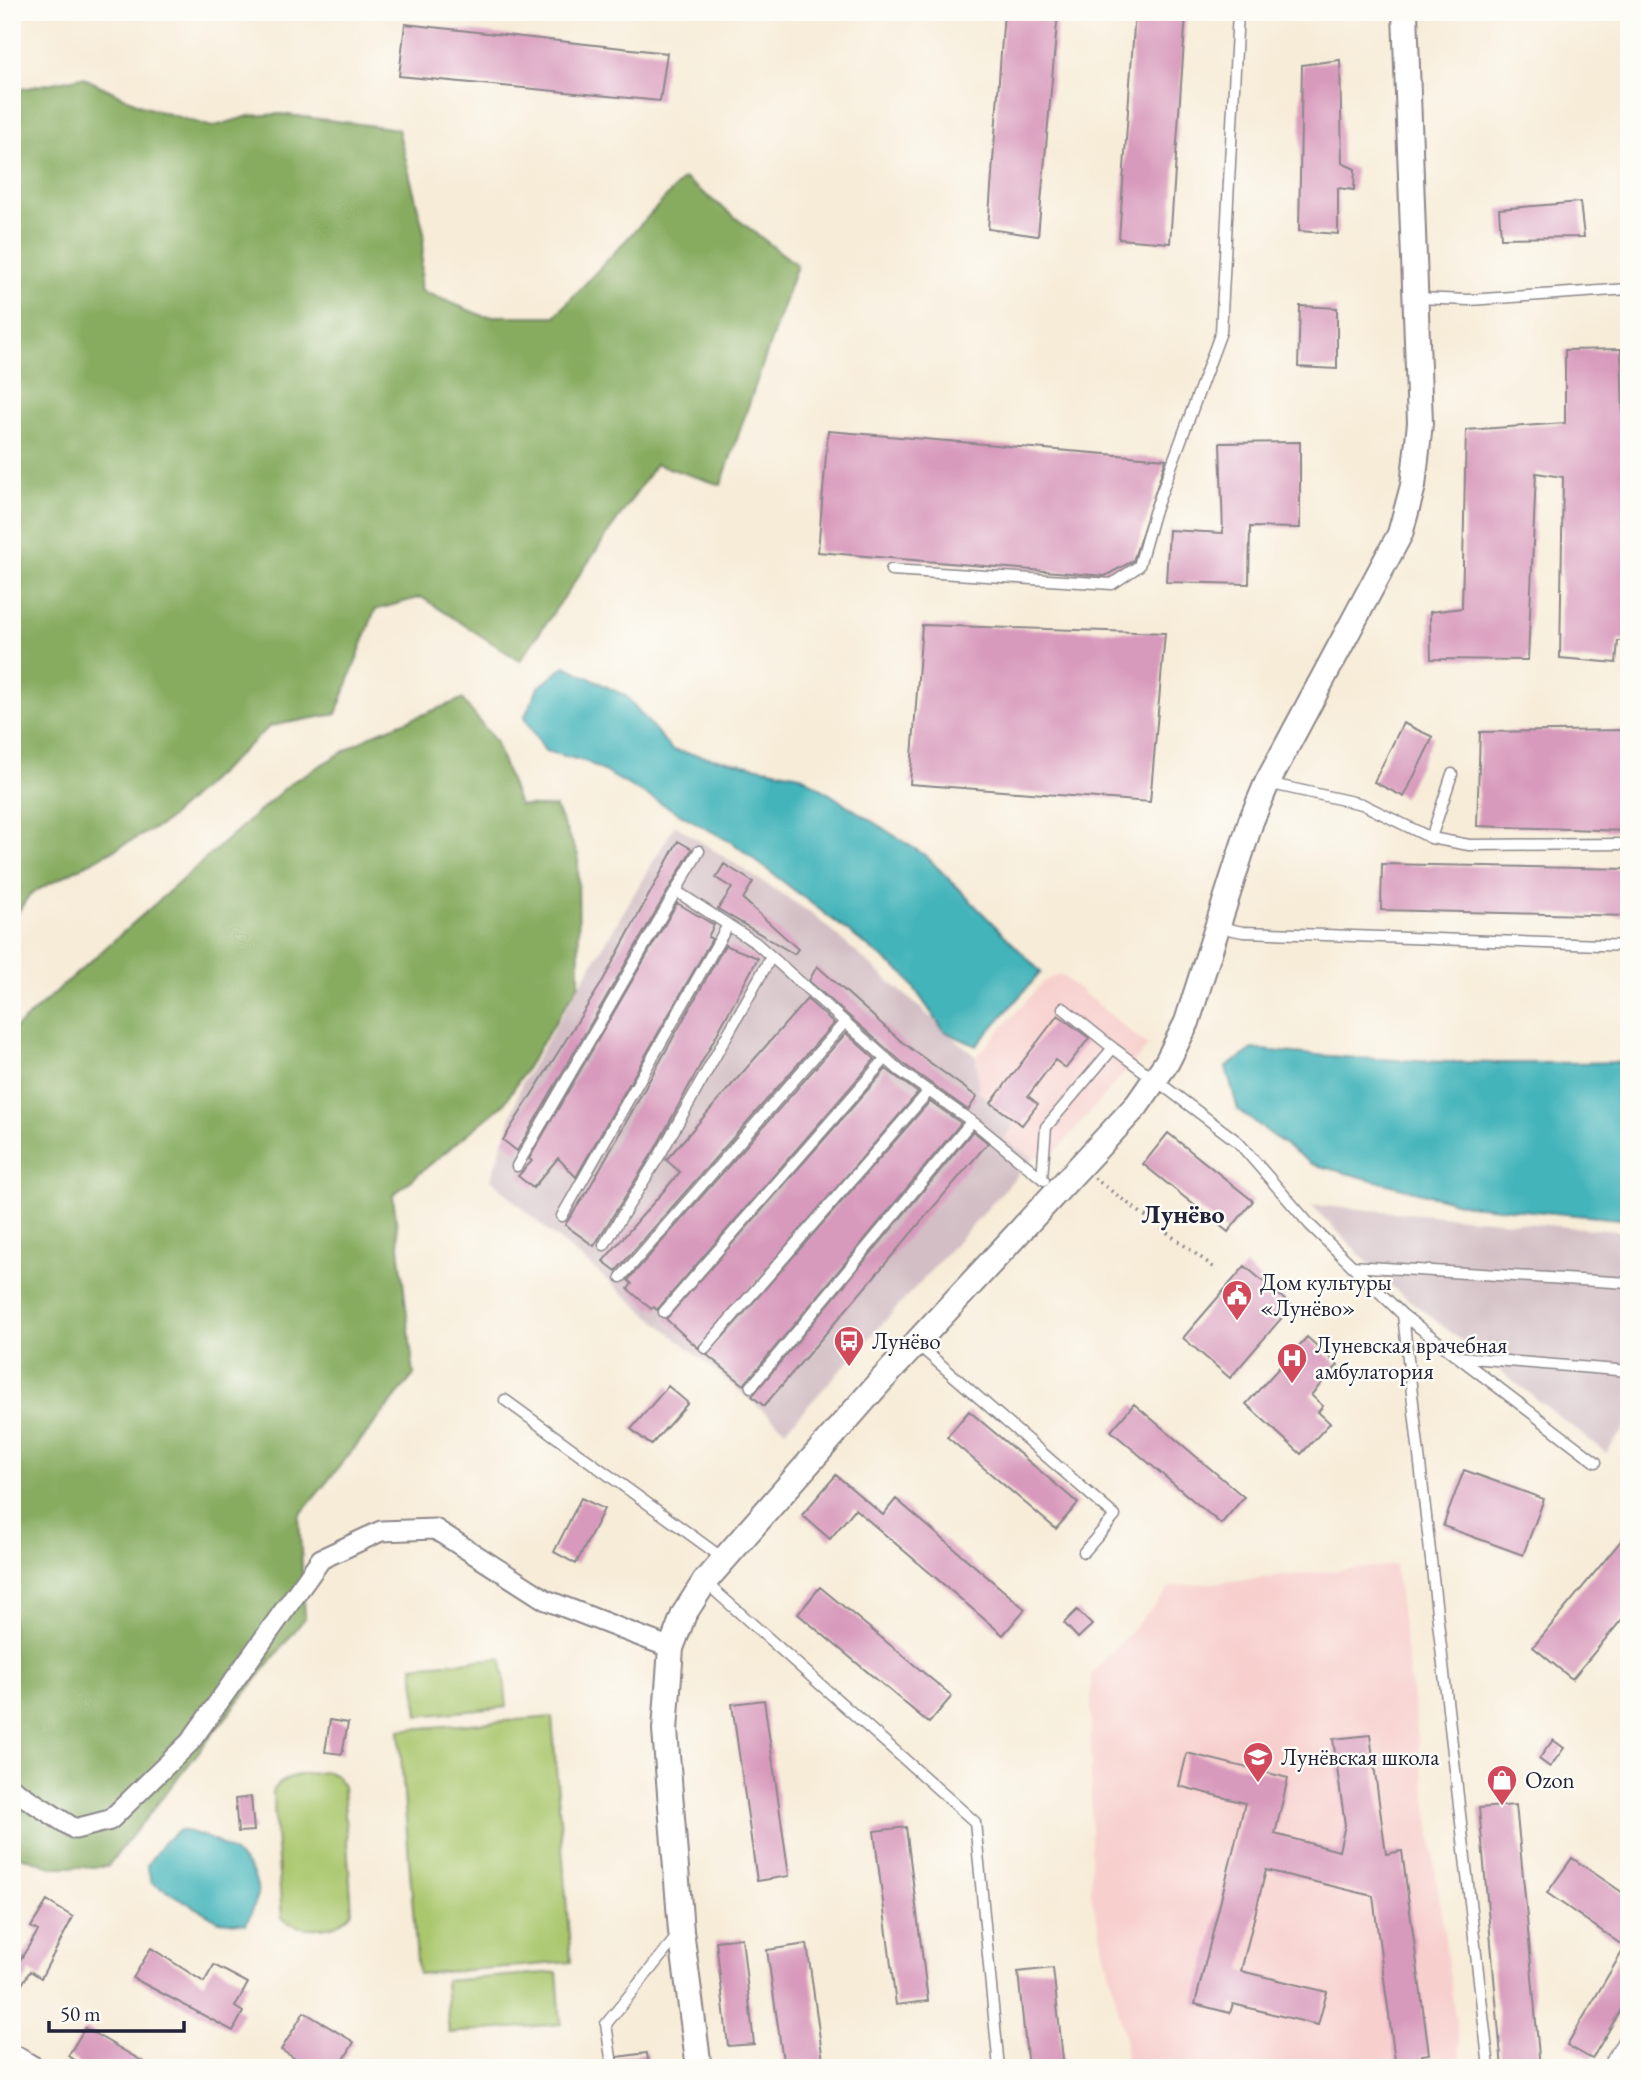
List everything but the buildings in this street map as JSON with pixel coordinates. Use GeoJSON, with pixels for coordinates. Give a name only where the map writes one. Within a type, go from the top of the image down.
{"type":"FeatureCollection","features":[{"type":"Feature","properties":{"kind":"street"},"geometry":{"type":"LineString","coordinates":[[699,2068],[681,1931],[665,1730],[671,1648],[684,1614],[705,1581],[917,1343],[1049,1185],[1080,1167],[1137,1105],[1154,1081],[1187,1022],[1266,783],[1400,534],[1413,486],[1420,423],[1405,12]]}},
{"type":"Feature","properties":{"kind":"street"},"geometry":{"type":"LineString","coordinates":[[12,1789],[75,1829],[110,1820],[190,1742],[321,1559],[381,1531],[435,1530],[546,1600],[671,1648]]}},
{"type":"Feature","properties":{"kind":"street"},"geometry":{"type":"LineString","coordinates":[[12,2054],[36,2068]]}},
{"type":"Feature","properties":{"kind":"lane"},"geometry":{"type":"LineString","coordinates":[[891,570],[1112,584],[1139,566],[1154,513],[1221,332],[1238,12]]}},
{"type":"Feature","properties":{"kind":"lane"},"geometry":{"type":"LineString","coordinates":[[1415,298],[1469,300],[1629,289]]}},
{"type":"Feature","properties":{"kind":"lane"},"geometry":{"type":"LineString","coordinates":[[1432,838],[1452,774]]}},
{"type":"Feature","properties":{"kind":"lane"},"geometry":{"type":"LineString","coordinates":[[1266,783],[1362,804],[1432,838],[1469,845],[1629,844]]}},
{"type":"Feature","properties":{"kind":"lane"},"geometry":{"type":"LineString","coordinates":[[517,1166],[699,851]]}},
{"type":"Feature","properties":{"kind":"lane"},"geometry":{"type":"LineString","coordinates":[[676,891],[771,957],[886,1059],[972,1121],[1049,1185]]}},
{"type":"Feature","properties":{"kind":"lane"},"geometry":{"type":"LineString","coordinates":[[562,1216],[728,925]]}},
{"type":"Feature","properties":{"kind":"lane"},"geometry":{"type":"LineString","coordinates":[[1217,927],[1243,932],[1629,946]]}},
{"type":"Feature","properties":{"kind":"lane"},"geometry":{"type":"LineString","coordinates":[[604,1245],[661,1153],[771,957]]}},
{"type":"Feature","properties":{"kind":"lane"},"geometry":{"type":"LineString","coordinates":[[1063,1008],[1154,1081],[1238,1142],[1310,1225],[1404,1315],[1596,1462]]}},
{"type":"Feature","properties":{"kind":"lane"},"geometry":{"type":"LineString","coordinates":[[621,1277],[845,1022]]}},
{"type":"Feature","properties":{"kind":"lane"},"geometry":{"type":"LineString","coordinates":[[1049,1185],[1046,1127],[1113,1048]]}},
{"type":"Feature","properties":{"kind":"lane"},"geometry":{"type":"LineString","coordinates":[[664,1312],[886,1059]]}},
{"type":"Feature","properties":{"kind":"lane"},"geometry":{"type":"LineString","coordinates":[[705,1348],[929,1091]]}},
{"type":"Feature","properties":{"kind":"lane"},"geometry":{"type":"LineString","coordinates":[[751,1387],[972,1121]]}},
{"type":"Feature","properties":{"kind":"lane"},"geometry":{"type":"LineString","coordinates":[[1352,1266],[1629,1283]]}},
{"type":"Feature","properties":{"kind":"lane"},"geometry":{"type":"LineString","coordinates":[[1404,1315],[1489,2068]]}},
{"type":"Feature","properties":{"kind":"lane"},"geometry":{"type":"LineString","coordinates":[[917,1343],[1115,1516],[1084,1552]]}},
{"type":"Feature","properties":{"kind":"lane"},"geometry":{"type":"LineString","coordinates":[[1458,1357],[1629,1371]]}},
{"type":"Feature","properties":{"kind":"lane"},"geometry":{"type":"LineString","coordinates":[[505,1400],[724,1559]]}},
{"type":"Feature","properties":{"kind":"lane"},"geometry":{"type":"LineString","coordinates":[[705,1581],[975,1822],[999,2068]]}},
{"type":"Feature","properties":{"kind":"lane"},"geometry":{"type":"LineString","coordinates":[[611,2058],[606,2024],[681,1931]]}},
{"type":"Feature","properties":{"kind":"lane"},"geometry":{"type":"LineString","coordinates":[[1606,2068],[1629,2031]]}},
{"type":"Feature","properties":{"kind":"path"},"geometry":{"type":"LineString","coordinates":[[1080,1167],[1216,1269]]}},
{"type":"Feature","properties":{"kind":"shaded area"},"geometry":{"type":"Polygon","coordinates":[[[675,825],[811,913],[976,1057],[979,1092],[1014,1124],[1004,1140],[1034,1157],[786,1430],[527,1213],[491,1179],[522,1083],[675,825]]]}},
{"type":"Feature","properties":{"kind":"shaded area"},"geometry":{"type":"Polygon","coordinates":[[[1060,974],[1148,1046],[1051,1157],[1034,1157],[1004,1140],[1014,1124],[979,1092],[976,1057],[1043,982],[1060,974]]]}},
{"type":"Feature","properties":{"kind":"shaded area"},"geometry":{"type":"Polygon","coordinates":[[[1311,1205],[1629,1232],[1629,1421],[1606,1453],[1391,1286],[1311,1205]]]}},
{"type":"Feature","properties":{"kind":"shaded area","name":"Лунёвская школа"},"geometry":{"type":"Polygon","coordinates":[[[1395,1565],[1462,2068],[1125,2068],[1126,2043],[1091,1894],[1091,1675],[1171,1587],[1395,1565]]]}},
{"type":"Feature","properties":{"kind":"green space"},"geometry":{"type":"Polygon","coordinates":[[[82,77],[145,107],[212,127],[249,116],[281,114],[398,129],[424,232],[420,290],[483,316],[555,316],[684,178],[797,265],[721,485],[656,464],[520,661],[421,597],[375,610],[336,714],[270,726],[163,824],[30,894],[12,921],[12,91],[82,77]]]}},
{"type":"Feature","properties":{"kind":"green space"},"geometry":{"type":"Polygon","coordinates":[[[462,699],[495,741],[519,805],[555,807],[578,855],[579,984],[504,1104],[393,1195],[414,1375],[299,1516],[305,1618],[107,1867],[51,1867],[12,1853],[12,1031],[292,782],[374,734],[462,699]]]}},
{"type":"Feature","properties":{"kind":"green space"},"geometry":{"type":"Polygon","coordinates":[[[502,1658],[507,1707],[418,1716],[413,1666],[502,1658]]]}},
{"type":"Feature","properties":{"kind":"green space"},"geometry":{"type":"Polygon","coordinates":[[[552,1717],[571,1962],[418,1974],[399,1730],[552,1717]]]}},
{"type":"Feature","properties":{"kind":"green space"},"geometry":{"type":"Polygon","coordinates":[[[328,1772],[337,1776],[343,1787],[352,1912],[346,1919],[328,1927],[308,1928],[282,1918],[273,1791],[291,1777],[328,1772]]]}},
{"type":"Feature","properties":{"kind":"green space"},"geometry":{"type":"Polygon","coordinates":[[[557,1972],[561,2024],[449,2033],[445,1981],[557,1972]]]}},
{"type":"Feature","properties":{"kind":"water"},"geometry":{"type":"Polygon","coordinates":[[[565,666],[626,696],[672,750],[800,775],[926,856],[1041,972],[976,1046],[944,1031],[905,975],[734,844],[587,762],[545,751],[524,718],[538,688],[565,666]]]}},
{"type":"Feature","properties":{"kind":"water"},"geometry":{"type":"Polygon","coordinates":[[[1253,1049],[1441,1062],[1629,1062],[1629,1220],[1467,1205],[1312,1164],[1238,1110],[1226,1067],[1253,1049]]]}},
{"type":"Feature","properties":{"kind":"water"},"geometry":{"type":"Polygon","coordinates":[[[180,1830],[215,1841],[247,1865],[257,1887],[257,1896],[246,1924],[219,1921],[151,1882],[147,1865],[164,1842],[180,1830]]]}},
{"type":"Feature","properties":{"kind":"place","name":"Дом культуры «Лунёво»"},"geometry":{"type":"Point","coordinates":[1237,1322]}},
{"type":"Feature","properties":{"kind":"place","name":"Лунёво"},"geometry":{"type":"Point","coordinates":[849,1368]}},
{"type":"Feature","properties":{"kind":"place","name":"Луневская врачебная амбулатория"},"geometry":{"type":"Point","coordinates":[1292,1385]}},
{"type":"Feature","properties":{"kind":"place","name":"Лунёвская школа"},"geometry":{"type":"Point","coordinates":[1258,1784]}},
{"type":"Feature","properties":{"kind":"place","name":"Ozon"},"geometry":{"type":"Point","coordinates":[1502,1807]}},
{"type":"Feature","properties":{"kind":"district","name":"Лунёво"},"geometry":{"type":"Point","coordinates":[1183,1214]}}]}
